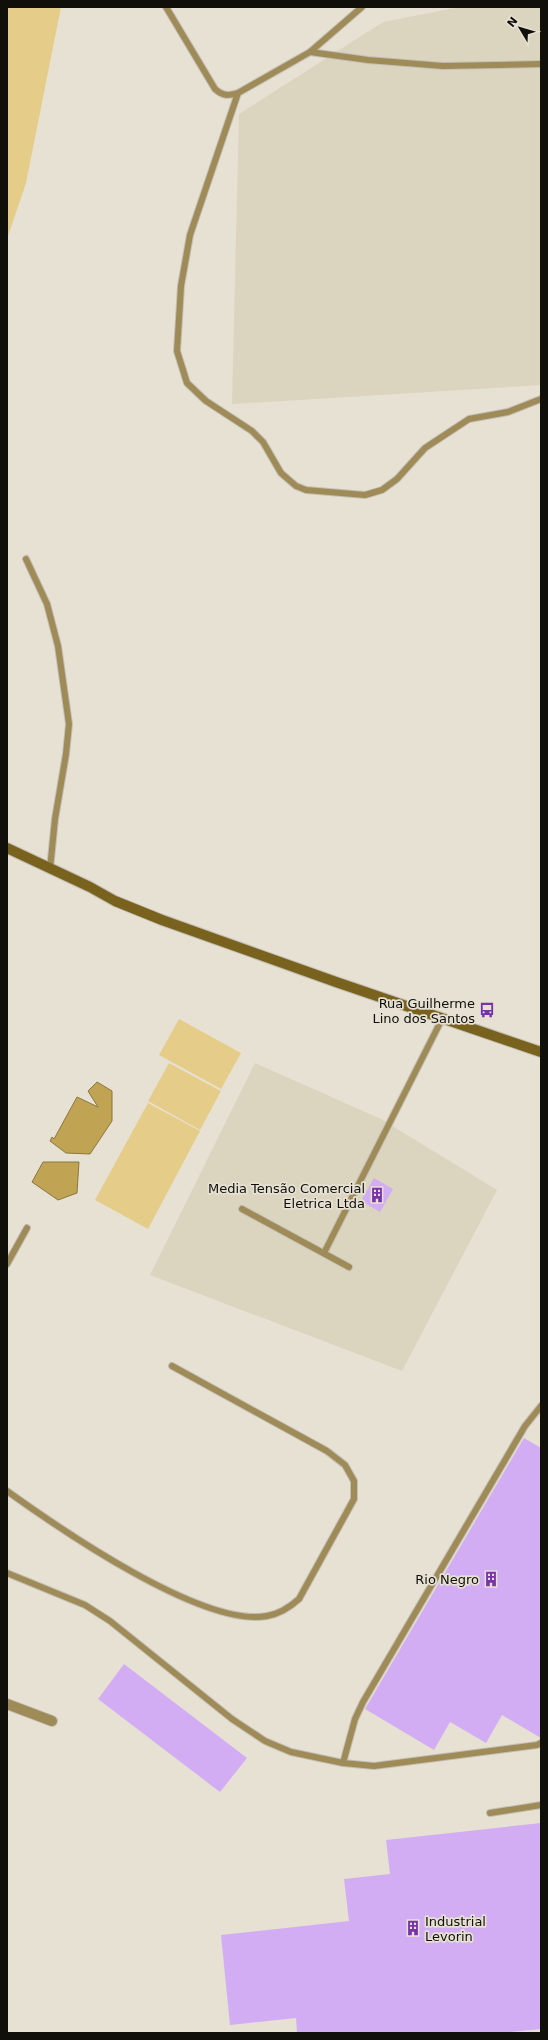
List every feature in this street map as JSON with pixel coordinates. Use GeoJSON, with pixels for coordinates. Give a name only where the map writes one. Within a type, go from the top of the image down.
{"type":"FeatureCollection","features":[{"type":"Feature","properties":{"kind":"street"},"geometry":{"type":"LineString","coordinates":[[7,848],[90,887],[115,902],[162,920],[442,1019],[541,1052]]}},
{"type":"Feature","properties":{"kind":"street"},"geometry":{"type":"LineString","coordinates":[[7,1704],[52,1721]]}},
{"type":"Feature","properties":{"kind":"lane"},"geometry":{"type":"LineString","coordinates":[[166,7],[215,89],[222,94],[229,96],[238,93],[310,52],[362,7]]}},
{"type":"Feature","properties":{"kind":"lane"},"geometry":{"type":"LineString","coordinates":[[310,52],[368,60],[443,66],[541,64]]}},
{"type":"Feature","properties":{"kind":"lane"},"geometry":{"type":"LineString","coordinates":[[238,93],[190,235],[181,286],[177,352],[187,383],[206,401],[252,431],[263,442],[281,473],[296,486],[306,490],[365,495],[382,490],[392,483],[425,448],[469,419],[508,412],[541,399]]}},
{"type":"Feature","properties":{"kind":"lane"},"geometry":{"type":"LineString","coordinates":[[26,559],[47,604],[58,646],[69,724],[66,754],[54,819],[50,869]]}},
{"type":"Feature","properties":{"kind":"lane"},"geometry":{"type":"LineString","coordinates":[[324,1253],[442,1019]]}},
{"type":"Feature","properties":{"kind":"lane"},"geometry":{"type":"LineString","coordinates":[[242,1209],[349,1267]]}},
{"type":"Feature","properties":{"kind":"lane"},"geometry":{"type":"LineString","coordinates":[[7,1264],[27,1228]]}},
{"type":"Feature","properties":{"kind":"lane"},"geometry":{"type":"LineString","coordinates":[[7,1492],[88,1545],[150,1582],[208,1608],[249,1616],[267,1616],[287,1609],[299,1599],[354,1499],[354,1481],[345,1465],[327,1451],[172,1366]]}},
{"type":"Feature","properties":{"kind":"lane"},"geometry":{"type":"LineString","coordinates":[[343,1763],[355,1719],[363,1702],[525,1426],[541,1406]]}},
{"type":"Feature","properties":{"kind":"lane"},"geometry":{"type":"LineString","coordinates":[[7,1573],[84,1605],[110,1620],[232,1720],[265,1741],[291,1752],[343,1763],[374,1766],[537,1745],[541,1743]]}},
{"type":"Feature","properties":{"kind":"lane"},"geometry":{"type":"LineString","coordinates":[[490,1813],[541,1805]]}},
{"type":"Feature","properties":{"kind":"shaded area"},"geometry":{"type":"Polygon","coordinates":[[[7,7],[61,7],[26,183],[7,239],[7,7]]]}},
{"type":"Feature","properties":{"kind":"shaded area"},"geometry":{"type":"Polygon","coordinates":[[[460,7],[541,7],[541,385],[232,404],[239,114],[383,22],[460,7]]]}},
{"type":"Feature","properties":{"kind":"shaded area"},"geometry":{"type":"Polygon","coordinates":[[[179,1019],[241,1053],[221,1089],[159,1055],[179,1019]]]}},
{"type":"Feature","properties":{"kind":"shaded area"},"geometry":{"type":"Polygon","coordinates":[[[169,1063],[221,1091],[200,1130],[148,1101],[169,1063]]]}},
{"type":"Feature","properties":{"kind":"shaded area"},"geometry":{"type":"Polygon","coordinates":[[[255,1063],[381,1119],[497,1190],[402,1371],[150,1275],[255,1063]]]}},
{"type":"Feature","properties":{"kind":"shaded area"},"geometry":{"type":"Polygon","coordinates":[[[97,1082],[112,1091],[112,1121],[90,1154],[66,1153],[50,1141],[52,1137],[54,1139],[77,1097],[98,1107],[88,1091],[97,1082]]]}},
{"type":"Feature","properties":{"kind":"shaded area"},"geometry":{"type":"Polygon","coordinates":[[[148,1103],[200,1131],[148,1229],[95,1200],[148,1103]]]}},
{"type":"Feature","properties":{"kind":"shaded area"},"geometry":{"type":"Polygon","coordinates":[[[43,1162],[79,1162],[77,1193],[58,1200],[32,1182],[43,1162]]]}},
{"type":"Feature","properties":{"kind":"building","name":"Media Tensão Comercial Eletrica Ltda"},"geometry":{"type":"Polygon","coordinates":[[[374,1178],[393,1189],[380,1212],[361,1201],[374,1178]]]}},
{"type":"Feature","properties":{"kind":"building","name":"Rio Negro"},"geometry":{"type":"Polygon","coordinates":[[[524,1438],[541,1448],[541,1738],[502,1715],[486,1743],[450,1722],[434,1750],[365,1709],[524,1438]]]}},
{"type":"Feature","properties":{"kind":"building"},"geometry":{"type":"Polygon","coordinates":[[[124,1664],[247,1758],[220,1792],[98,1699],[124,1664]]]}},
{"type":"Feature","properties":{"kind":"building","name":"Industrial Levorin"},"geometry":{"type":"Polygon","coordinates":[[[541,1823],[541,2029],[501,2033],[297,2033],[296,2018],[230,2025],[221,1935],[349,1921],[344,1879],[390,1874],[386,1840],[541,1823]]]}},
{"type":"Feature","properties":{"kind":"place","name":"Rua Guilherme Lino dos Santos"},"geometry":{"type":"Point","coordinates":[487,1010]}},
{"type":"Feature","properties":{"kind":"place","name":"Media Tensão Comercial Eletrica Ltda"},"geometry":{"type":"Point","coordinates":[377,1195]}},
{"type":"Feature","properties":{"kind":"place","name":"Rio Negro"},"geometry":{"type":"Point","coordinates":[491,1579]}},
{"type":"Feature","properties":{"kind":"place","name":"Industrial Levorin"},"geometry":{"type":"Point","coordinates":[413,1928]}}]}
